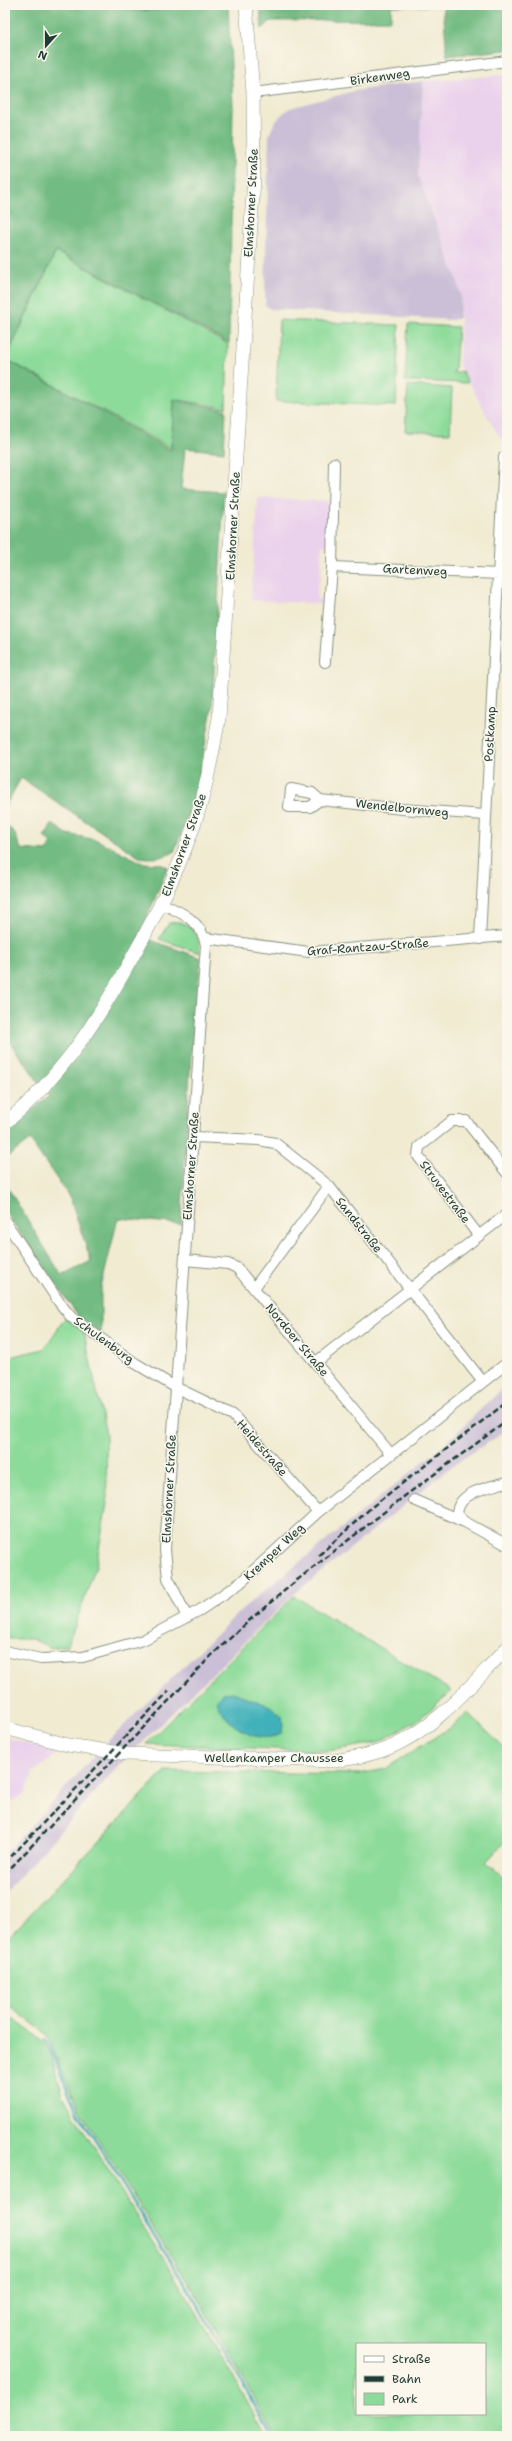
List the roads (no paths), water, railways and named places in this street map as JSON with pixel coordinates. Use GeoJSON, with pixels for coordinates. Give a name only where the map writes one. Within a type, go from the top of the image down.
{"type":"FeatureCollection","features":[{"type":"Feature","properties":{"kind":"main road","name":"Elmshorner Straße"},"geometry":{"type":"LineString","coordinates":[[162,904],[198,813],[219,718],[254,178],[253,94],[246,5]]}},
{"type":"Feature","properties":{"kind":"main road"},"geometry":{"type":"LineString","coordinates":[[5,1123],[48,1082],[80,1044],[105,1007],[162,904]]}},
{"type":"Feature","properties":{"kind":"main road","name":"Wellenkamper Chaussee"},"geometry":{"type":"LineString","coordinates":[[5,1728],[68,1745],[127,1754],[326,1761],[362,1757],[391,1747],[427,1725],[507,1648]]}},
{"type":"Feature","properties":{"kind":"street","name":"Birkenweg"},"geometry":{"type":"LineString","coordinates":[[253,94],[507,61]]}},
{"type":"Feature","properties":{"kind":"street","name":"Postkamp"},"geometry":{"type":"LineString","coordinates":[[480,938],[485,815],[502,576],[504,457]]}},
{"type":"Feature","properties":{"kind":"street"},"geometry":{"type":"LineString","coordinates":[[325,662],[332,567],[334,463]]}},
{"type":"Feature","properties":{"kind":"street","name":"Gartenweg"},"geometry":{"type":"LineString","coordinates":[[332,567],[502,576]]}},
{"type":"Feature","properties":{"kind":"street","name":"Wendelbornweg"},"geometry":{"type":"LineString","coordinates":[[320,800],[402,809],[485,815]]}},
{"type":"Feature","properties":{"kind":"street","name":"Elmshorner Straße"},"geometry":{"type":"LineString","coordinates":[[162,904],[193,920],[205,938],[194,1137],[175,1387],[165,1564],[168,1578],[187,1617]]}},
{"type":"Feature","properties":{"kind":"street","name":"Graf-Rantzau-Straße"},"geometry":{"type":"LineString","coordinates":[[205,938],[308,952],[507,936]]}},
{"type":"Feature","properties":{"kind":"street","name":"Struvestraße"},"geometry":{"type":"LineString","coordinates":[[479,1236],[418,1156],[419,1148],[452,1121],[466,1121],[507,1173]]}},
{"type":"Feature","properties":{"kind":"street","name":"Sandstraße"},"geometry":{"type":"LineString","coordinates":[[194,1137],[259,1140],[275,1143],[329,1186],[482,1382]]}},
{"type":"Feature","properties":{"kind":"street"},"geometry":{"type":"LineString","coordinates":[[254,1288],[329,1186]]}},
{"type":"Feature","properties":{"kind":"street"},"geometry":{"type":"LineString","coordinates":[[316,1362],[507,1214]]}},
{"type":"Feature","properties":{"kind":"street","name":"Schulenburg"},"geometry":{"type":"LineString","coordinates":[[5,1221],[59,1302],[71,1317],[102,1341],[175,1387]]}},
{"type":"Feature","properties":{"kind":"street","name":"Nordoer Straße"},"geometry":{"type":"LineString","coordinates":[[185,1260],[233,1266],[254,1288],[390,1453]]}},
{"type":"Feature","properties":{"kind":"street","name":"Kremper Weg"},"geometry":{"type":"LineString","coordinates":[[5,1651],[41,1659],[83,1657],[143,1640],[187,1617],[240,1583],[318,1512],[390,1453],[507,1363]]}},
{"type":"Feature","properties":{"kind":"street","name":"Heidestraße"},"geometry":{"type":"LineString","coordinates":[[175,1387],[233,1415],[318,1512]]}},
{"type":"Feature","properties":{"kind":"street"},"geometry":{"type":"LineString","coordinates":[[460,1519],[459,1504],[464,1498],[507,1482]]}},
{"type":"Feature","properties":{"kind":"street"},"geometry":{"type":"LineString","coordinates":[[414,1500],[460,1519],[507,1545]]}},
{"type":"Feature","properties":{"kind":"water"},"geometry":{"type":"Polygon","coordinates":[[[233,1692],[270,1706],[282,1716],[283,1726],[281,1734],[271,1737],[251,1735],[242,1731],[226,1718],[216,1701],[223,1693],[233,1692]]]}},
{"type":"Feature","properties":{"kind":"waterway"},"geometry":{"type":"LineString","coordinates":[[45,2039],[50,2047],[77,2111],[200,2309],[272,2436]]}},
{"type":"Feature","properties":{"kind":"railway"},"geometry":{"type":"LineString","coordinates":[[319,1555],[373,1506],[507,1402]]}},
{"type":"Feature","properties":{"kind":"railway"},"geometry":{"type":"LineString","coordinates":[[5,1874],[212,1655],[252,1618],[296,1581],[406,1495],[507,1421]]}},
{"type":"Feature","properties":{"kind":"railway"},"geometry":{"type":"LineString","coordinates":[[5,1863],[169,1691]]}}]}
